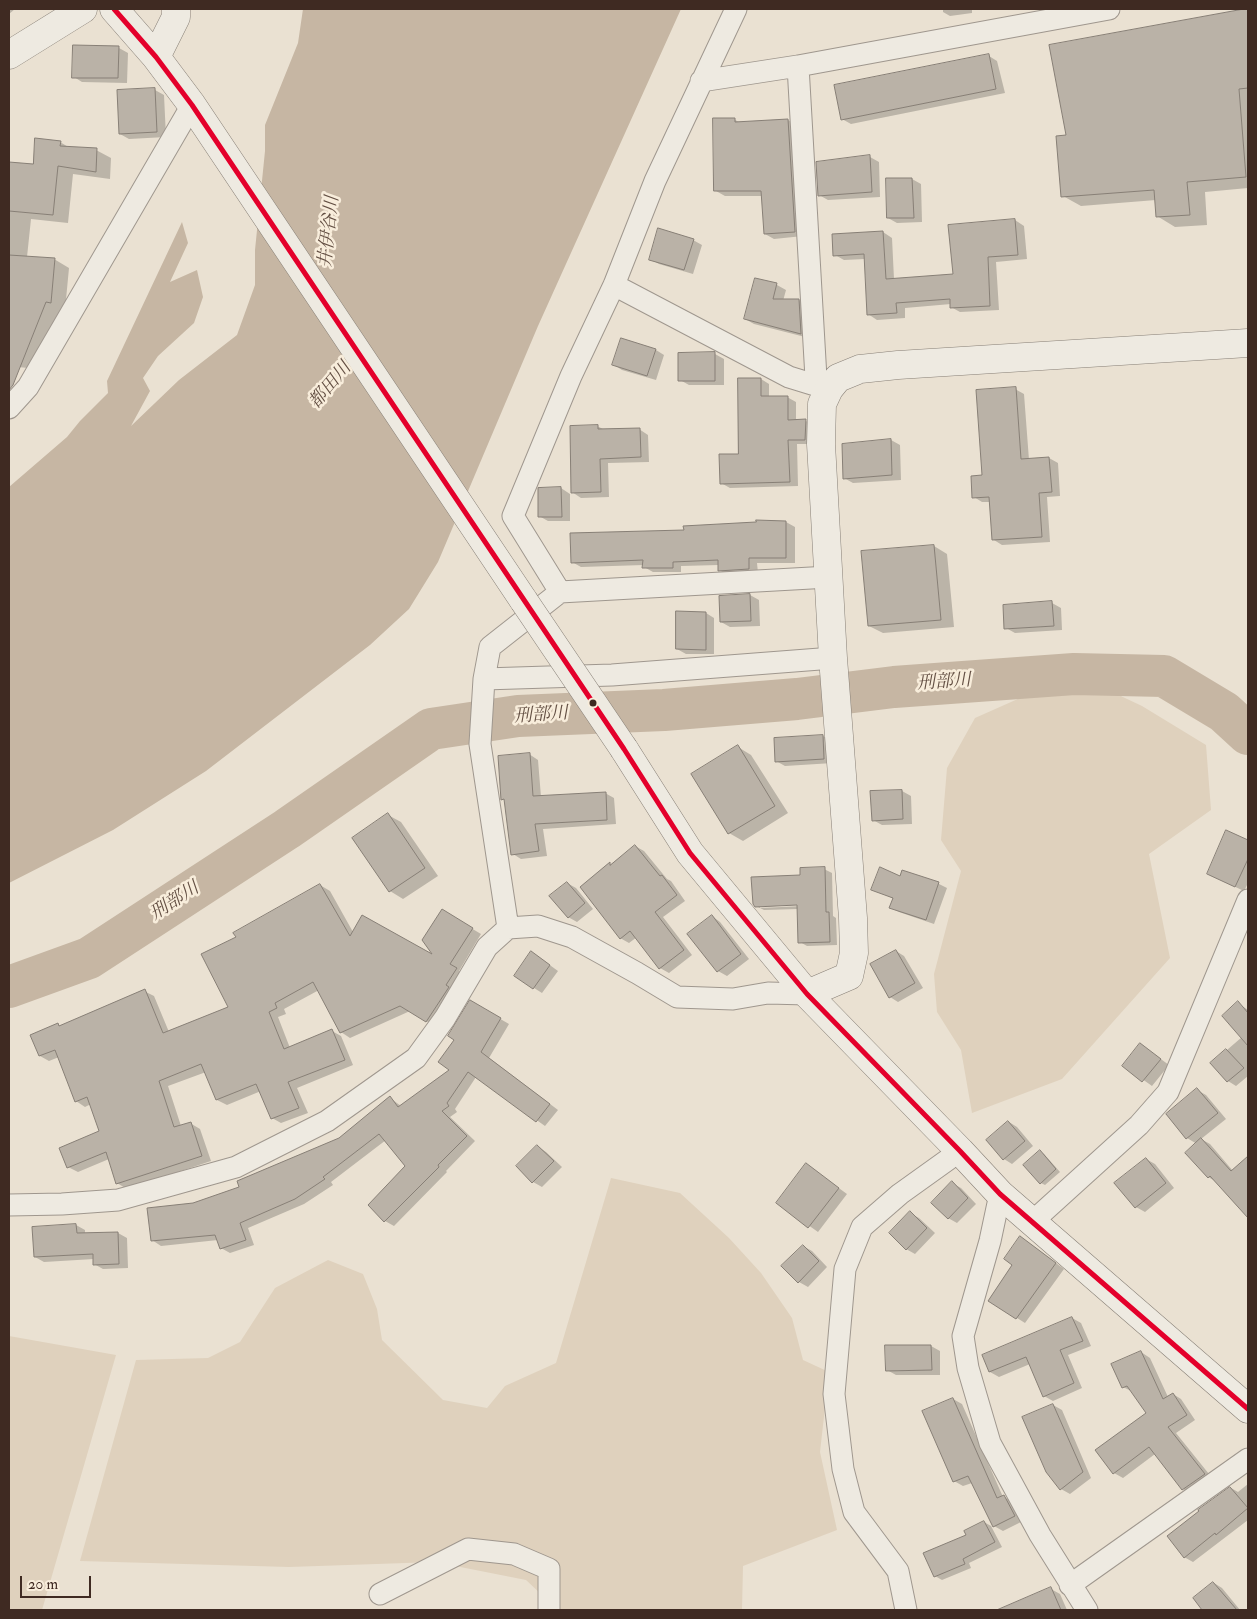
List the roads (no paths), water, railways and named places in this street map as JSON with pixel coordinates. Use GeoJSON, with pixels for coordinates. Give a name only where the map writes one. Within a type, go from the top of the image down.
{"type":"FeatureCollection","features":[{"type":"Feature","properties":{"kind":"main road"},"geometry":{"type":"LineString","coordinates":[[9,55],[83,9]]}},
{"type":"Feature","properties":{"kind":"main road"},"geometry":{"type":"LineString","coordinates":[[114,9],[156,58],[197,113],[624,749],[690,853],[807,994],[1000,1194],[1248,1409]]}},
{"type":"Feature","properties":{"kind":"main road"},"geometry":{"type":"LineString","coordinates":[[156,58],[176,18],[176,9]]}},
{"type":"Feature","properties":{"kind":"main road"},"geometry":{"type":"LineString","coordinates":[[807,994],[849,976],[854,953],[828,577],[821,444],[822,404],[828,389],[838,378],[860,370],[898,365],[1248,342]]}},
{"type":"Feature","properties":{"kind":"street"},"geometry":{"type":"LineString","coordinates":[[560,592],[513,516],[571,376],[614,285],[655,181],[736,9]]}},
{"type":"Feature","properties":{"kind":"street"},"geometry":{"type":"LineString","coordinates":[[701,81],[798,66],[1109,9]]}},
{"type":"Feature","properties":{"kind":"street"},"geometry":{"type":"LineString","coordinates":[[798,66],[816,378],[828,389]]}},
{"type":"Feature","properties":{"kind":"street"},"geometry":{"type":"LineString","coordinates":[[9,408],[28,387],[197,113]]}},
{"type":"Feature","properties":{"kind":"street"},"geometry":{"type":"LineString","coordinates":[[614,285],[789,377],[828,389]]}},
{"type":"Feature","properties":{"kind":"street"},"geometry":{"type":"LineString","coordinates":[[508,928],[480,744],[483,685],[490,647],[560,592],[828,577]]}},
{"type":"Feature","properties":{"kind":"street"},"geometry":{"type":"LineString","coordinates":[[483,685],[834,658]]}},
{"type":"Feature","properties":{"kind":"street"},"geometry":{"type":"LineString","coordinates":[[1032,1222],[1138,1126],[1168,1092],[1248,900]]}},
{"type":"Feature","properties":{"kind":"street"},"geometry":{"type":"LineString","coordinates":[[9,1205],[118,1200],[236,1167],[327,1121],[416,1058],[445,1018],[487,947],[508,928],[538,926],[572,937],[677,997],[733,999],[768,993],[807,994]]}},
{"type":"Feature","properties":{"kind":"street"},"geometry":{"type":"LineString","coordinates":[[906,1610],[898,1571],[854,1512],[843,1469],[834,1394],[845,1269],[862,1227],[900,1194],[960,1151]]}},
{"type":"Feature","properties":{"kind":"street"},"geometry":{"type":"LineString","coordinates":[[1000,1194],[990,1241],[963,1336],[968,1368],[990,1443],[1070,1585],[1087,1610]]}},
{"type":"Feature","properties":{"kind":"street"},"geometry":{"type":"LineString","coordinates":[[1070,1585],[1248,1459]]}},
{"type":"Feature","properties":{"kind":"street"},"geometry":{"type":"LineString","coordinates":[[380,1594],[468,1549],[514,1554],[549,1569],[549,1610]]}},
{"type":"Feature","properties":{"kind":"water"},"geometry":{"type":"Polygon","coordinates":[[[303,9],[681,9],[538,326],[438,562],[409,609],[370,645],[206,771],[113,830],[9,883],[9,487],[67,437],[108,393],[107,381],[182,222],[188,243],[170,282],[197,270],[203,297],[194,323],[158,356],[143,378],[150,391],[131,426],[179,380],[237,335],[255,285],[255,250],[265,151],[265,125],[298,43],[303,9]]]}},
{"type":"Feature","properties":{"kind":"waterway","name":"刑部川"},"geometry":{"type":"LineString","coordinates":[[9,987],[89,958],[287,829],[431,729],[518,716],[664,710],[797,699],[894,687],[1074,674],[1164,676],[1224,712],[1248,734]]}},
{"type":"Feature","properties":{"kind":"water label","name":"井伊谷川"},"geometry":{"type":"Point","coordinates":[330,232]}},
{"type":"Feature","properties":{"kind":"water label","name":"都田川"},"geometry":{"type":"Point","coordinates":[331,386]}}]}
